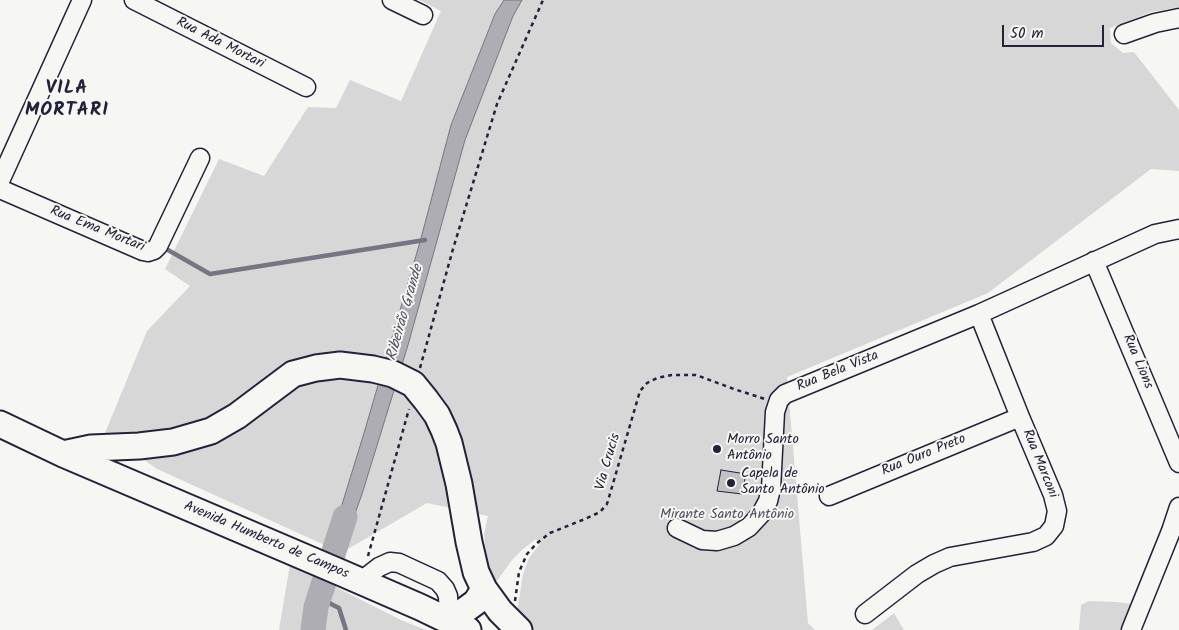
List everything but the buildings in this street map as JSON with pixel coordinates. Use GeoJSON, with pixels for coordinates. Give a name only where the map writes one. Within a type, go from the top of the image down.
{"type":"FeatureCollection","features":[{"type":"Feature","properties":{"kind":"highway"},"geometry":{"type":"LineString","coordinates":[[63,454],[91,448],[139,446],[173,442],[211,431],[237,416],[293,374],[316,368],[340,365],[394,374],[414,386],[437,415],[449,443],[476,572],[484,589],[500,611],[519,630]]}},
{"type":"Feature","properties":{"kind":"highway","name":"Avenida Humberto de Campos"},"geometry":{"type":"LineString","coordinates":[[0,424],[63,454],[315,561],[457,624]]}},
{"type":"Feature","properties":{"kind":"highway"},"geometry":{"type":"LineString","coordinates":[[457,624],[465,610],[476,602],[484,589]]}},
{"type":"Feature","properties":{"kind":"street"},"geometry":{"type":"LineString","coordinates":[[0,181],[82,0]]}},
{"type":"Feature","properties":{"kind":"street","name":"Rua Ada Mortari"},"geometry":{"type":"LineString","coordinates":[[134,0],[306,87]]}},
{"type":"Feature","properties":{"kind":"street"},"geometry":{"type":"LineString","coordinates":[[392,0],[423,15]]}},
{"type":"Feature","properties":{"kind":"street"},"geometry":{"type":"LineString","coordinates":[[1124,34],[1155,23],[1179,18]]}},
{"type":"Feature","properties":{"kind":"street","name":"Rua Ema Mortari"},"geometry":{"type":"LineString","coordinates":[[0,189],[148,252],[158,246],[200,158]]}},
{"type":"Feature","properties":{"kind":"street","name":"Rua Bela Vista"},"geometry":{"type":"LineString","coordinates":[[677,528],[702,540],[717,541],[734,536],[749,527],[761,514],[771,490],[775,412],[779,400],[785,394],[979,314],[1155,234],[1179,230]]}},
{"type":"Feature","properties":{"kind":"street","name":"Rua Lions"},"geometry":{"type":"LineString","coordinates":[[1094,261],[1179,463]]}},
{"type":"Feature","properties":{"kind":"street","name":"Rua Marconi"},"geometry":{"type":"LineString","coordinates":[[865,614],[917,574],[934,564],[950,557],[1033,542],[1046,536],[1054,526],[1057,511],[1053,495],[979,314]]}},
{"type":"Feature","properties":{"kind":"street","name":"Rua Ouro Preto"},"geometry":{"type":"LineString","coordinates":[[829,496],[1020,417]]}},
{"type":"Feature","properties":{"kind":"street"},"geometry":{"type":"LineString","coordinates":[[1130,630],[1175,529],[1179,506]]}},
{"type":"Feature","properties":{"kind":"path"},"geometry":{"type":"LineString","coordinates":[[353,578],[414,386],[497,104],[543,0]]}},
{"type":"Feature","properties":{"kind":"path","name":"Via Crucis"},"geometry":{"type":"LineString","coordinates":[[515,606],[519,572],[532,548],[550,534],[600,512],[607,504],[640,391],[647,383],[657,378],[672,375],[696,375],[760,398]]}},
{"type":"Feature","properties":{"kind":"green space"},"geometry":{"type":"Polygon","coordinates":[[[419,0],[504,0],[495,14],[451,125],[420,242],[329,547],[157,469],[105,433],[147,331],[190,286],[165,269],[219,159],[264,176],[308,107],[336,108],[350,80],[401,101],[441,11],[419,0]]]}},
{"type":"Feature","properties":{"kind":"green space","name":"Mirante Santo Antônio"},"geometry":{"type":"Polygon","coordinates":[[[522,0],[1179,0],[1179,7],[1151,12],[1110,28],[1111,43],[1123,53],[1134,52],[1179,110],[1179,171],[1151,169],[988,293],[787,377],[808,623],[815,630],[532,630],[515,625],[523,574],[529,558],[539,545],[536,539],[512,560],[497,581],[488,578],[484,534],[488,516],[427,503],[341,553],[362,494],[408,345],[465,140],[513,16],[522,0]]]}},
{"type":"Feature","properties":{"kind":"green space"},"geometry":{"type":"Polygon","coordinates":[[[290,564],[401,620],[426,630],[279,630],[290,564]]]}},
{"type":"Feature","properties":{"kind":"green space"},"geometry":{"type":"Polygon","coordinates":[[[1089,601],[1134,604],[1122,630],[1079,630],[1081,605],[1089,601]]]}},
{"type":"Feature","properties":{"kind":"green space"},"geometry":{"type":"Polygon","coordinates":[[[894,613],[904,630],[872,630],[894,613]]]}},
{"type":"Feature","properties":{"kind":"water"},"geometry":{"type":"Polygon","coordinates":[[[504,0],[522,0],[513,16],[465,140],[408,345],[362,494],[341,553],[329,547],[420,242],[451,125],[495,14],[504,0]]]}},
{"type":"Feature","properties":{"kind":"waterway"},"geometry":{"type":"LineString","coordinates":[[168,250],[210,274],[425,240]]}},
{"type":"Feature","properties":{"kind":"waterway","name":"Ribeirão Grande"},"geometry":{"type":"LineString","coordinates":[[313,630],[316,607],[345,517]]}},
{"type":"Feature","properties":{"kind":"waterway"},"geometry":{"type":"LineString","coordinates":[[322,589],[325,598],[339,608],[346,630]]}},
{"type":"Feature","properties":{"kind":"place","name":"Morro Santo Antônio"},"geometry":{"type":"Point","coordinates":[717,449]}},
{"type":"Feature","properties":{"kind":"place","name":"Capela de Santo Antônio"},"geometry":{"type":"Point","coordinates":[731,483]}},
{"type":"Feature","properties":{"kind":"district","name":"VILA MORTARI"},"geometry":{"type":"Point","coordinates":[67,101]}}]}
